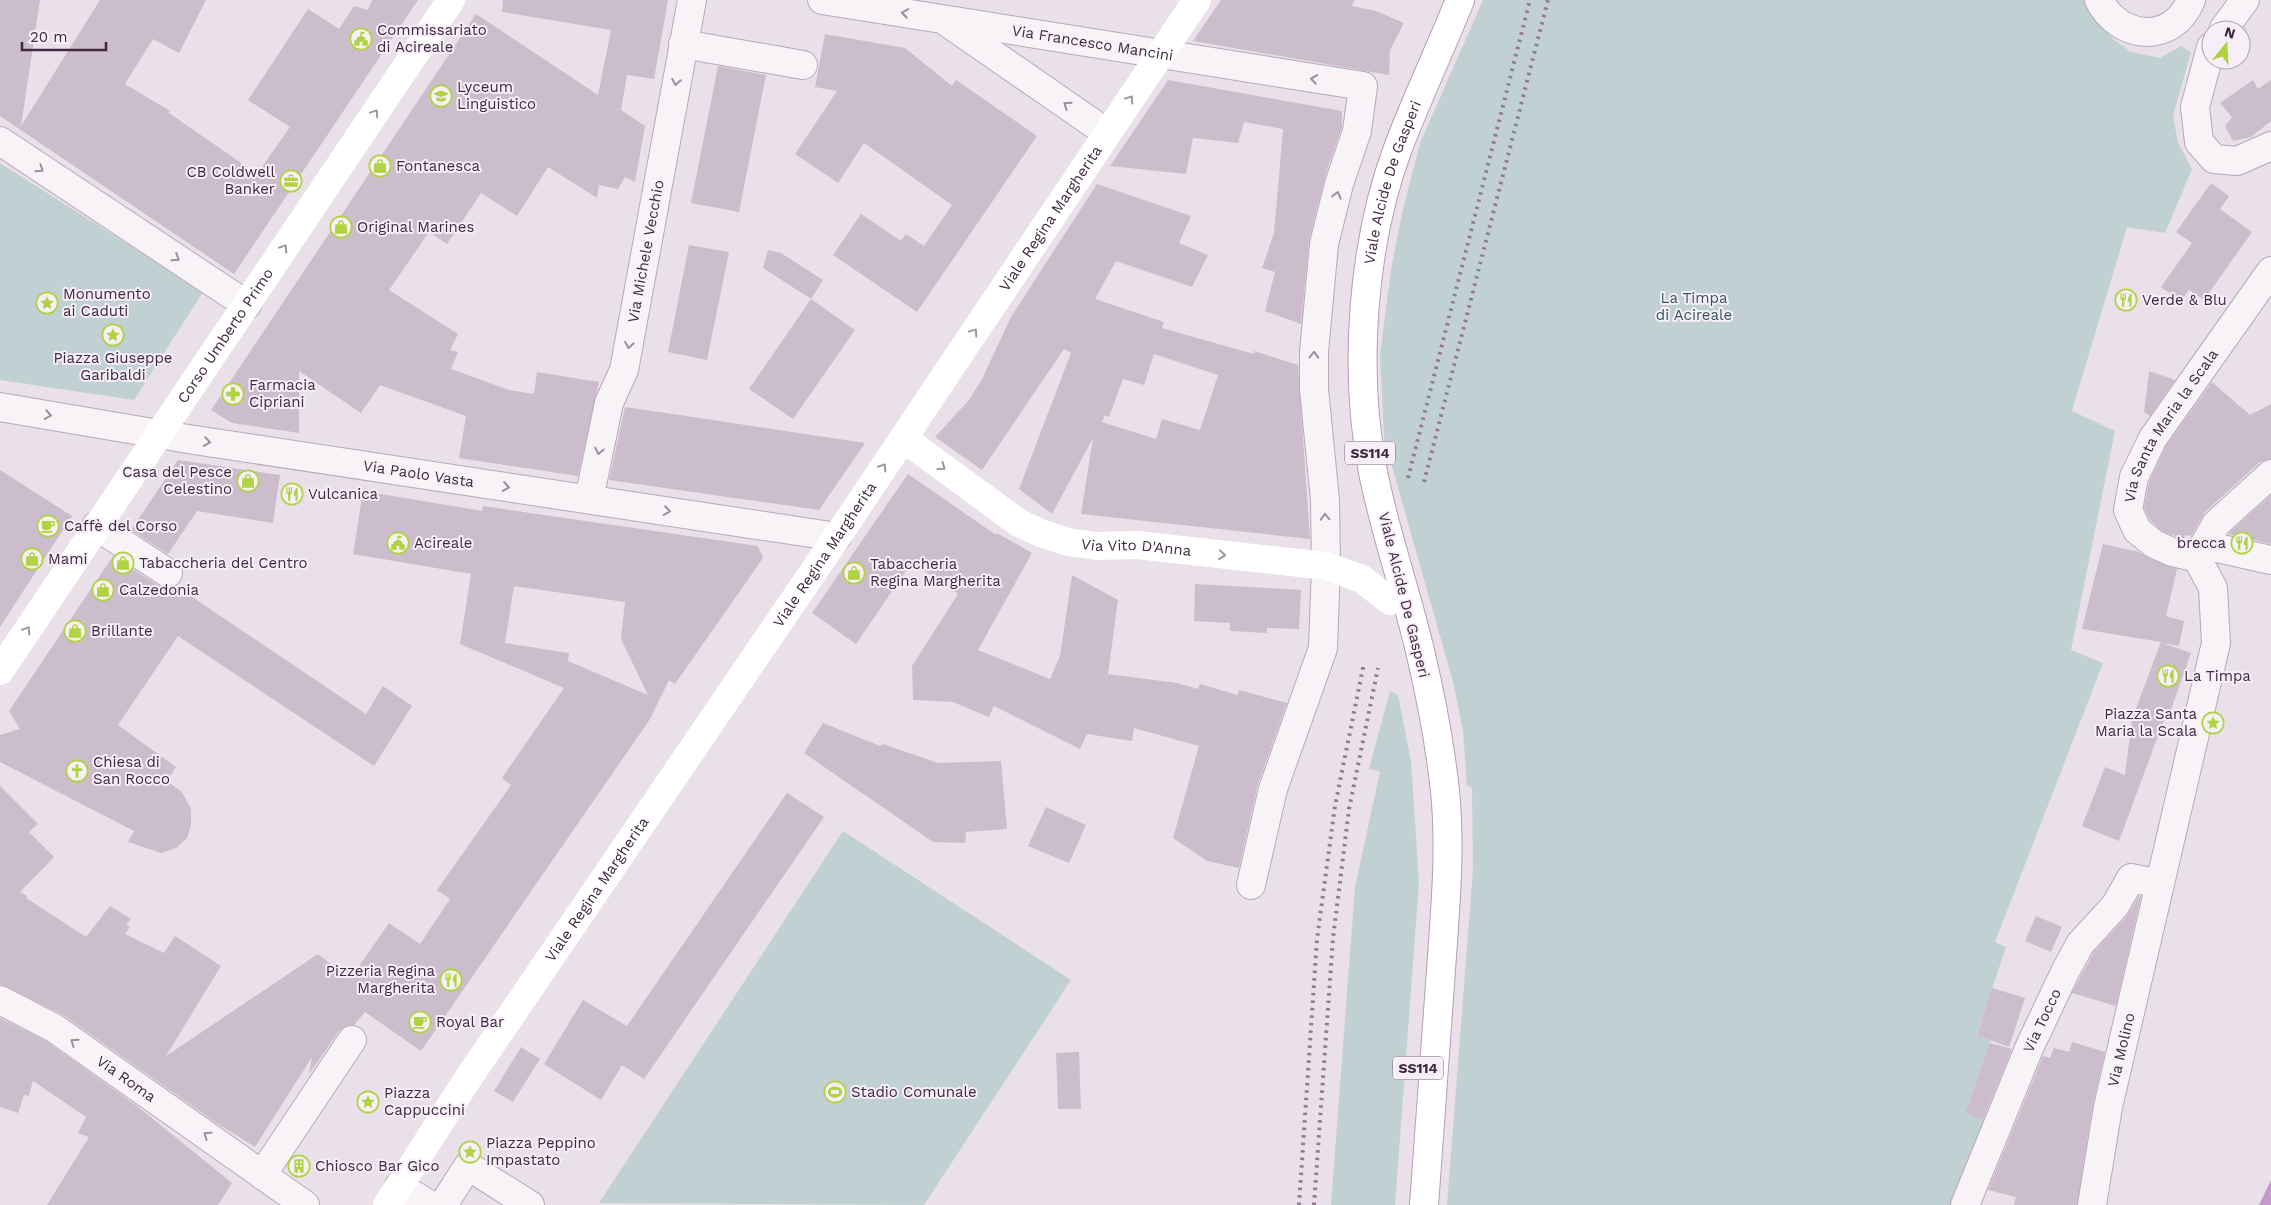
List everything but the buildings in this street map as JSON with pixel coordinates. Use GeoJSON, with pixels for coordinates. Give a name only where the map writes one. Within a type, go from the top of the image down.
{"type":"FeatureCollection","features":[{"type":"Feature","properties":{"kind":"street","name":"Corso Umberto Primo"},"geometry":{"type":"LineString","coordinates":[[0,671],[451,0]]}},
{"type":"Feature","properties":{"kind":"street","name":"Via Michele Vecchio"},"geometry":{"type":"LineString","coordinates":[[589,500],[609,403],[624,370],[692,0]]}},
{"type":"Feature","properties":{"kind":"street","name":"Via Francesco Mancini"},"geometry":{"type":"LineString","coordinates":[[822,0],[1362,86],[1357,131],[1339,184],[1324,244],[1314,352],[1314,389],[1325,500],[1326,566]]}},
{"type":"Feature","properties":{"kind":"street","name":"Viale Regina Margherita"},"geometry":{"type":"LineString","coordinates":[[393,1195],[449,1108],[837,537],[1106,133],[1197,0]]}},
{"type":"Feature","properties":{"kind":"street","name":"Viale Alcide De Gasperi"},"geometry":{"type":"LineString","coordinates":[[1424,1205],[1436,922],[1428,785],[1415,704],[1359,477],[1348,360],[1350,298],[1356,239],[1370,182],[1442,0]]}},
{"type":"Feature","properties":{"kind":"street","name":"Viale Alcide De Gasperi"},"geometry":{"type":"LineString","coordinates":[[1408,1205],[1436,922],[1448,857],[1445,793],[1437,736],[1420,652],[1373,471],[1367,429],[1363,358],[1365,298],[1374,240],[1398,150],[1460,0]]}},
{"type":"Feature","properties":{"kind":"street"},"geometry":{"type":"LineString","coordinates":[[2099,0],[2103,8],[2116,20],[2135,30],[2155,33],[2171,26],[2186,12],[2191,0]]}},
{"type":"Feature","properties":{"kind":"street"},"geometry":{"type":"LineString","coordinates":[[2231,20],[2246,0]]}},
{"type":"Feature","properties":{"kind":"street"},"geometry":{"type":"LineString","coordinates":[[943,20],[1106,133]]}},
{"type":"Feature","properties":{"kind":"street"},"geometry":{"type":"LineString","coordinates":[[683,44],[803,65]]}},
{"type":"Feature","properties":{"kind":"street"},"geometry":{"type":"LineString","coordinates":[[2205,70],[2195,108],[2199,142],[2214,159],[2237,161],[2271,146]]}},
{"type":"Feature","properties":{"kind":"street"},"geometry":{"type":"LineString","coordinates":[[0,141],[247,305]]}},
{"type":"Feature","properties":{"kind":"street","name":"Via Santa Maria la Scala"},"geometry":{"type":"LineString","coordinates":[[2271,271],[2153,438],[2134,478],[2128,510],[2137,530],[2154,544],[2172,552],[2200,552],[2271,560]]}},
{"type":"Feature","properties":{"kind":"street","name":"Via Paolo Vasta"},"geometry":{"type":"LineString","coordinates":[[0,407],[159,434],[837,537]]}},
{"type":"Feature","properties":{"kind":"street","name":"Via Vito D'Anna"},"geometry":{"type":"LineString","coordinates":[[903,438],[1019,523],[1043,534],[1068,542],[1096,546],[1136,545],[1326,566],[1362,579],[1390,601]]}},
{"type":"Feature","properties":{"kind":"street"},"geometry":{"type":"LineString","coordinates":[[2159,890],[2216,643],[2213,588],[2200,552],[2216,524],[2271,474]]}},
{"type":"Feature","properties":{"kind":"street"},"geometry":{"type":"LineString","coordinates":[[96,526],[168,573]]}},
{"type":"Feature","properties":{"kind":"street"},"geometry":{"type":"LineString","coordinates":[[1250,886],[1273,789],[1323,648],[1326,566]]}},
{"type":"Feature","properties":{"kind":"street","name":"Via Tocco"},"geometry":{"type":"LineString","coordinates":[[1965,1205],[2030,1046],[2080,944],[2115,906],[2131,878],[2159,890]]}},
{"type":"Feature","properties":{"kind":"street","name":"Via Molino"},"geometry":{"type":"LineString","coordinates":[[2092,1205],[2108,1107],[2159,890]]}},
{"type":"Feature","properties":{"kind":"street","name":"Via Roma"},"geometry":{"type":"LineString","coordinates":[[0,1000],[54,1028],[305,1205]]}},
{"type":"Feature","properties":{"kind":"street"},"geometry":{"type":"LineString","coordinates":[[254,1169],[352,1040]]}},
{"type":"Feature","properties":{"kind":"street"},"geometry":{"type":"LineString","coordinates":[[443,1205],[468,1166],[530,1205]]}},
{"type":"Feature","properties":{"kind":"street"},"geometry":{"type":"LineString","coordinates":[[393,1195],[430,1205]]}},
{"type":"Feature","properties":{"kind":"green space","name":"La Timpa di Acireale"},"geometry":{"type":"Polygon","coordinates":[[[1483,0],[2083,0],[2112,38],[2131,52],[2160,58],[2181,46],[2191,52],[2173,116],[2178,143],[2192,169],[2165,233],[2127,227],[2072,411],[2115,431],[2071,650],[2103,663],[1995,942],[2006,947],[1977,1034],[1991,1040],[1965,1113],[1991,1123],[1958,1185],[1951,1205],[1447,1205],[1473,870],[1472,788],[1467,786],[1463,731],[1453,682],[1384,438],[1380,355],[1391,270],[1402,214],[1420,143],[1483,0]]]}},
{"type":"Feature","properties":{"kind":"green space"},"geometry":{"type":"Polygon","coordinates":[[[0,163],[203,292],[134,400],[0,380],[0,163]]]}},
{"type":"Feature","properties":{"kind":"green space"},"geometry":{"type":"Polygon","coordinates":[[[1390,691],[1398,695],[1411,761],[1419,882],[1395,1205],[1331,1205],[1355,887],[1380,772],[1369,769],[1390,691]]]}},
{"type":"Feature","properties":{"kind":"green space","name":"Stadio Comunale"},"geometry":{"type":"Polygon","coordinates":[[[843,831],[1071,980],[924,1205],[599,1203],[843,831]]]}},
{"type":"Feature","properties":{"kind":"shaded area"},"geometry":{"type":"Polygon","coordinates":[[[2271,1180],[2271,1205],[2259,1205],[2271,1180]]]}},
{"type":"Feature","properties":{"kind":"railway"},"geometry":{"type":"LineString","coordinates":[[1408,478],[1530,0]]}},
{"type":"Feature","properties":{"kind":"railway"},"geometry":{"type":"LineString","coordinates":[[1424,482],[1548,0]]}},
{"type":"Feature","properties":{"kind":"railway"},"geometry":{"type":"LineString","coordinates":[[1299,1205],[1317,939],[1335,806],[1364,663]]}},
{"type":"Feature","properties":{"kind":"railway"},"geometry":{"type":"LineString","coordinates":[[1314,1205],[1333,938],[1349,809],[1378,668]]}},
{"type":"Feature","properties":{"kind":"place","name":"Commissariato di Acireale"},"geometry":{"type":"Point","coordinates":[361,39]}},
{"type":"Feature","properties":{"kind":"place","name":"Lyceum Linguistico"},"geometry":{"type":"Point","coordinates":[441,96]}},
{"type":"Feature","properties":{"kind":"place","name":"Fontanesca"},"geometry":{"type":"Point","coordinates":[380,166]}},
{"type":"Feature","properties":{"kind":"place","name":"CB Coldwell Banker"},"geometry":{"type":"Point","coordinates":[291,181]}},
{"type":"Feature","properties":{"kind":"place","name":"Original Marines"},"geometry":{"type":"Point","coordinates":[341,227]}},
{"type":"Feature","properties":{"kind":"place","name":"Verde & Blu"},"geometry":{"type":"Point","coordinates":[2126,300]}},
{"type":"Feature","properties":{"kind":"place","name":"Monumento ai Caduti"},"geometry":{"type":"Point","coordinates":[47,303]}},
{"type":"Feature","properties":{"kind":"place","name":"Piazza Giuseppe Garibaldi"},"geometry":{"type":"Point","coordinates":[113,335]}},
{"type":"Feature","properties":{"kind":"place","name":"Farmacia Cipriani"},"geometry":{"type":"Point","coordinates":[233,394]}},
{"type":"Feature","properties":{"kind":"place","name":"Casa del Pesce Celestino"},"geometry":{"type":"Point","coordinates":[248,481]}},
{"type":"Feature","properties":{"kind":"place","name":"Vulcanica"},"geometry":{"type":"Point","coordinates":[292,494]}},
{"type":"Feature","properties":{"kind":"place","name":"Caffè del Corso"},"geometry":{"type":"Point","coordinates":[48,526]}},
{"type":"Feature","properties":{"kind":"place","name":"Acireale"},"geometry":{"type":"Point","coordinates":[398,543]}},
{"type":"Feature","properties":{"kind":"place","name":"brecca"},"geometry":{"type":"Point","coordinates":[2242,543]}},
{"type":"Feature","properties":{"kind":"place","name":"Mami"},"geometry":{"type":"Point","coordinates":[32,559]}},
{"type":"Feature","properties":{"kind":"place","name":"Tabaccheria del Centro"},"geometry":{"type":"Point","coordinates":[123,563]}},
{"type":"Feature","properties":{"kind":"place","name":"Tabaccheria Regina Margherita"},"geometry":{"type":"Point","coordinates":[854,573]}},
{"type":"Feature","properties":{"kind":"place","name":"Calzedonia"},"geometry":{"type":"Point","coordinates":[103,590]}},
{"type":"Feature","properties":{"kind":"place","name":"Brillante"},"geometry":{"type":"Point","coordinates":[75,631]}},
{"type":"Feature","properties":{"kind":"place","name":"La Timpa"},"geometry":{"type":"Point","coordinates":[2168,676]}},
{"type":"Feature","properties":{"kind":"place","name":"Piazza Santa Maria la Scala"},"geometry":{"type":"Point","coordinates":[2213,723]}},
{"type":"Feature","properties":{"kind":"place","name":"Chiesa di San Rocco"},"geometry":{"type":"Point","coordinates":[77,771]}},
{"type":"Feature","properties":{"kind":"place","name":"Pizzeria Regina Margherita"},"geometry":{"type":"Point","coordinates":[451,980]}},
{"type":"Feature","properties":{"kind":"place","name":"Royal Bar"},"geometry":{"type":"Point","coordinates":[420,1022]}},
{"type":"Feature","properties":{"kind":"place","name":"Stadio Comunale"},"geometry":{"type":"Point","coordinates":[835,1092]}},
{"type":"Feature","properties":{"kind":"place","name":"Piazza Cappuccini"},"geometry":{"type":"Point","coordinates":[368,1102]}},
{"type":"Feature","properties":{"kind":"place","name":"Piazza Peppino Impastato"},"geometry":{"type":"Point","coordinates":[470,1152]}},
{"type":"Feature","properties":{"kind":"place","name":"Chiosco Bar Gico"},"geometry":{"type":"Point","coordinates":[299,1166]}}]}
